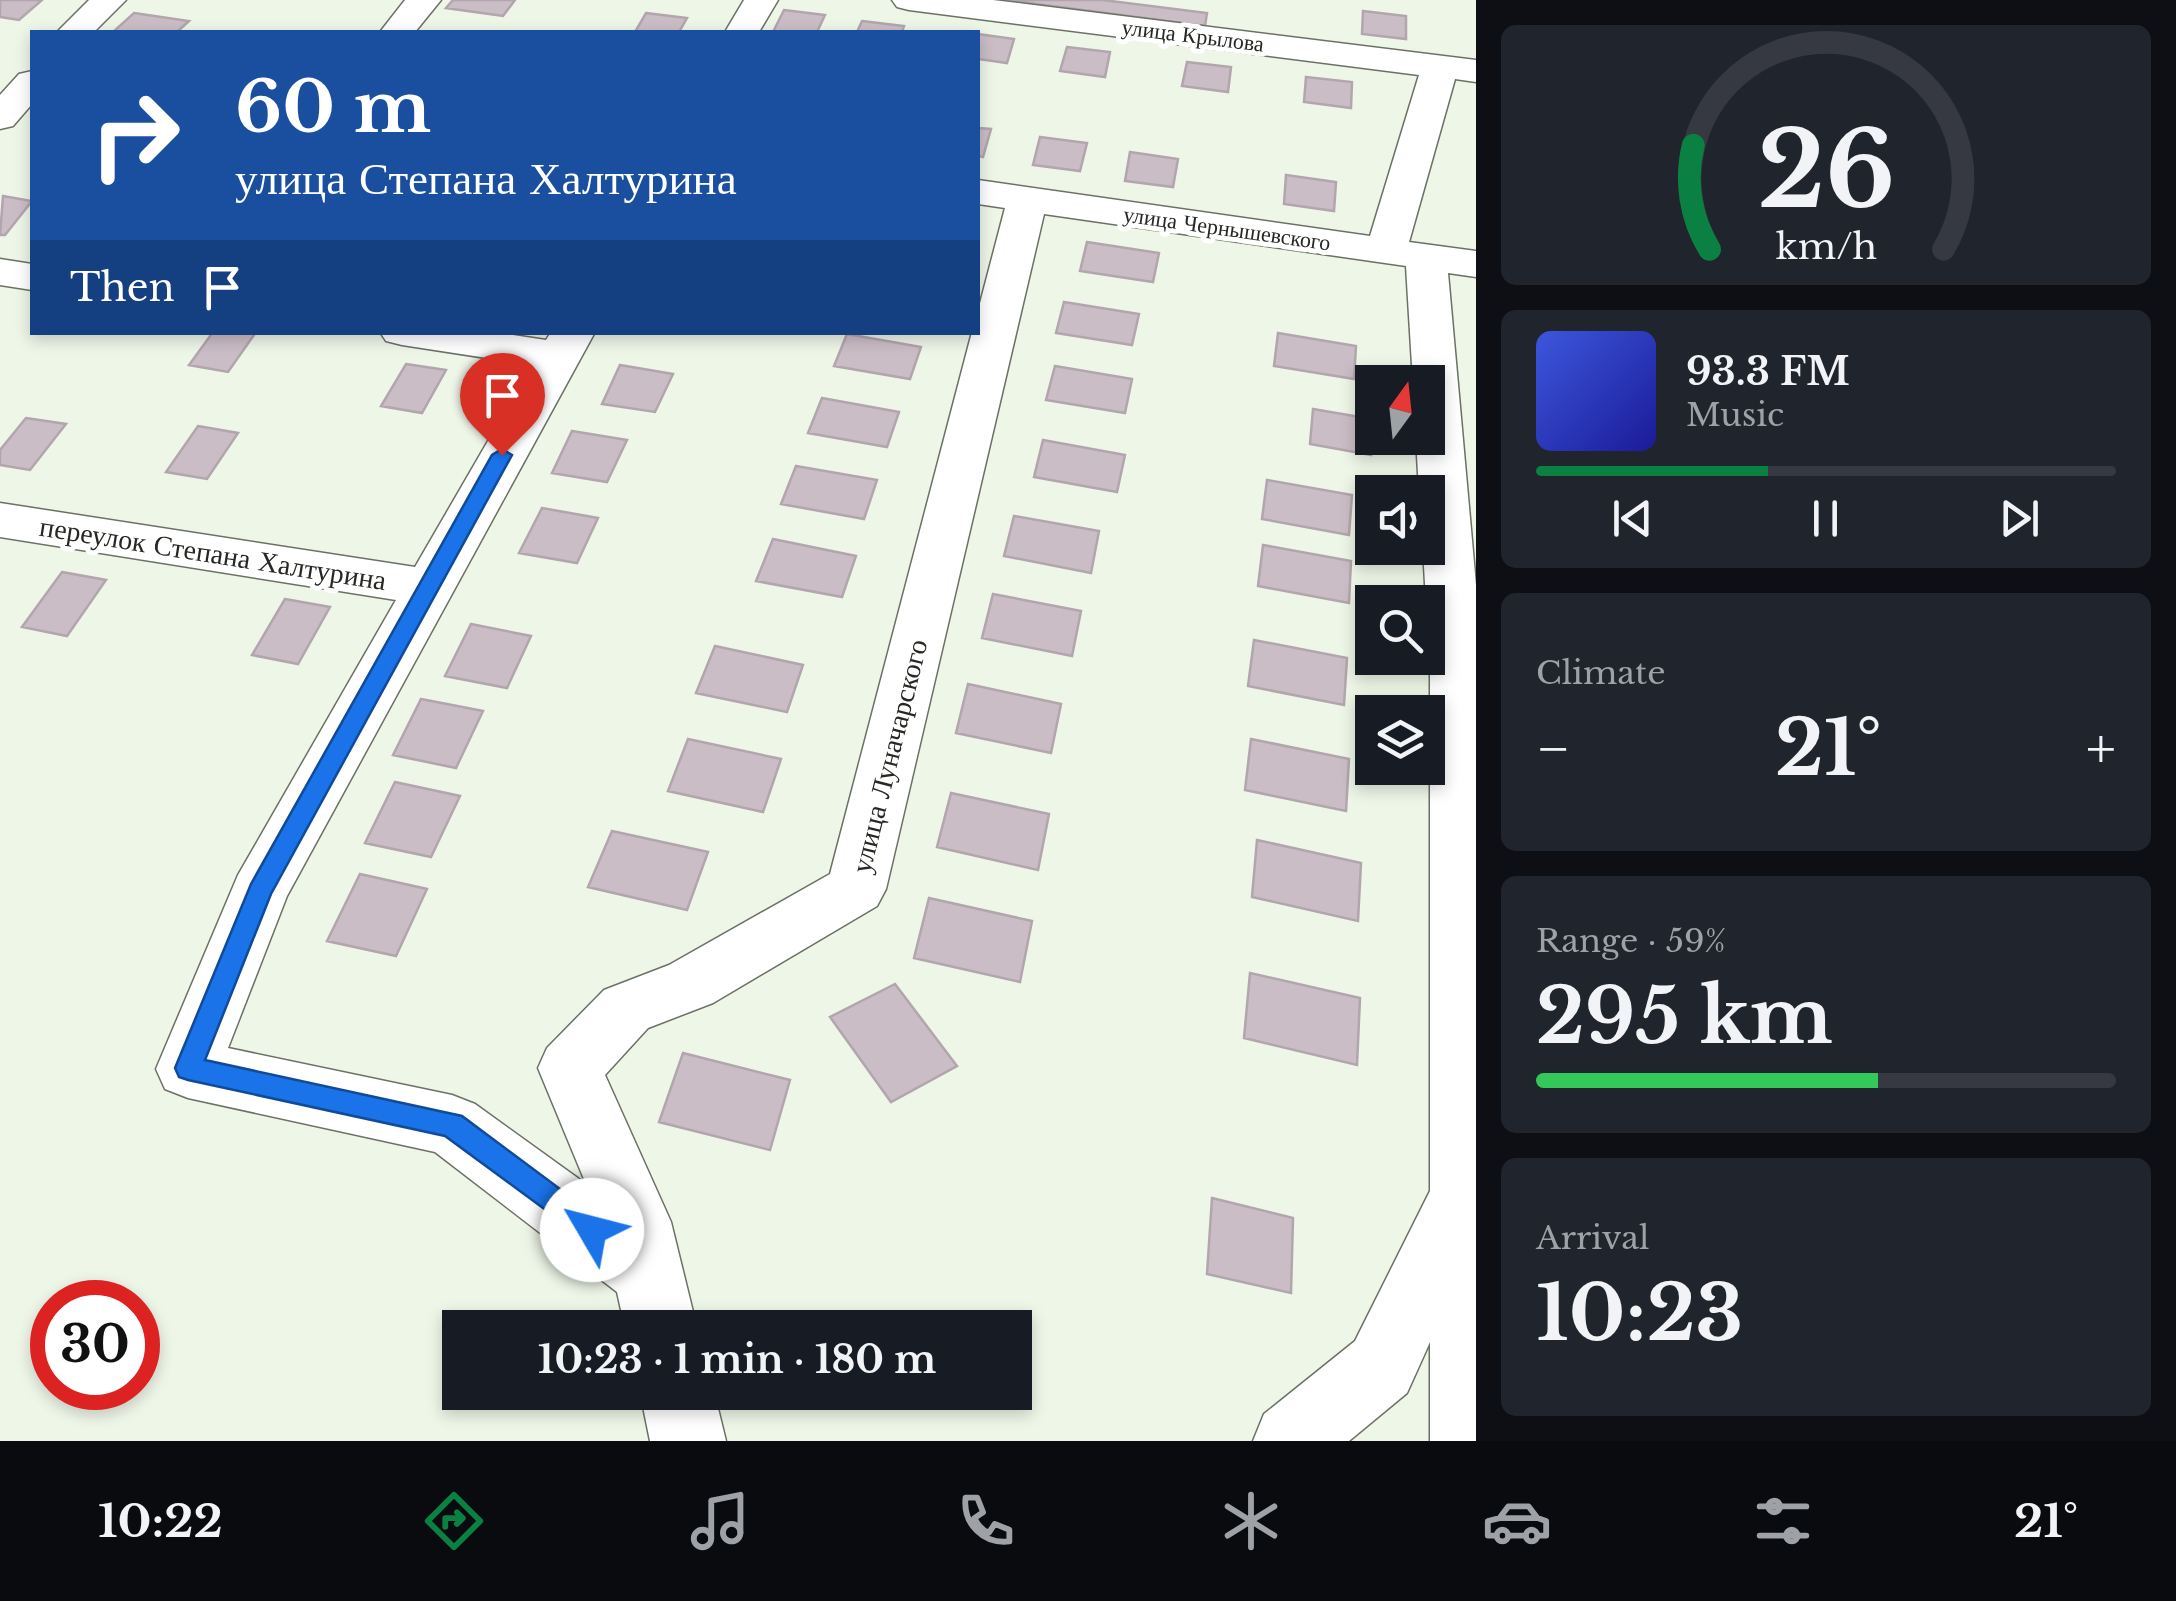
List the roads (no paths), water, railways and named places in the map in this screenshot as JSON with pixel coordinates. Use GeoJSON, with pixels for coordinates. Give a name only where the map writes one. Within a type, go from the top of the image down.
{"type":"FeatureCollection","features":[{"type":"Feature","properties":{"kind":"street"},"geometry":{"type":"LineString","coordinates":[[76,30],[109,0]]}},
{"type":"Feature","properties":{"kind":"street"},"geometry":{"type":"LineString","coordinates":[[399,30],[424,0]]}},
{"type":"Feature","properties":{"kind":"street"},"geometry":{"type":"LineString","coordinates":[[743,30],[761,0]]}},
{"type":"Feature","properties":{"kind":"street","name":"улица Крылова"},"geometry":{"type":"LineString","coordinates":[[909,0],[1458,69]]}},
{"type":"Feature","properties":{"kind":"street"},"geometry":{"type":"LineString","coordinates":[[1242,9],[1277,45]]}},
{"type":"Feature","properties":{"kind":"street"},"geometry":{"type":"LineString","coordinates":[[0,118],[27,66]]}},
{"type":"Feature","properties":{"kind":"street"},"geometry":{"type":"LineString","coordinates":[[1458,69],[1406,254],[1460,530],[1467,676],[1463,1058],[1468,1441]]}},
{"type":"Feature","properties":{"kind":"street","name":"улица Чернышевского"},"geometry":{"type":"LineString","coordinates":[[1002,196],[1476,264]]}},
{"type":"Feature","properties":{"kind":"street","name":"улица Луначарского"},"geometry":{"type":"LineString","coordinates":[[980,300],[1002,196]]}},
{"type":"Feature","properties":{"kind":"street"},"geometry":{"type":"LineString","coordinates":[[0,272],[30,276]]}},
{"type":"Feature","properties":{"kind":"street"},"geometry":{"type":"LineString","coordinates":[[443,335],[566,344],[426,587],[260,892],[188,1068],[452,1124],[655,1300]]}},
{"type":"Feature","properties":{"kind":"street","name":"улица Луначарского"},"geometry":{"type":"LineString","coordinates":[[655,1300],[636,1222],[570,1068],[626,1009],[691,984],[856,889],[973,335]]}},
{"type":"Feature","properties":{"kind":"street","name":"переулок Степана Халтурина"},"geometry":{"type":"LineString","coordinates":[[0,520],[426,587]]}},
{"type":"Feature","properties":{"kind":"street"},"geometry":{"type":"LineString","coordinates":[[1291,1441],[1380,1367],[1465,1194]]}},
{"type":"Feature","properties":{"kind":"street"},"geometry":{"type":"LineString","coordinates":[[681,1410],[688,1441]]}}]}
